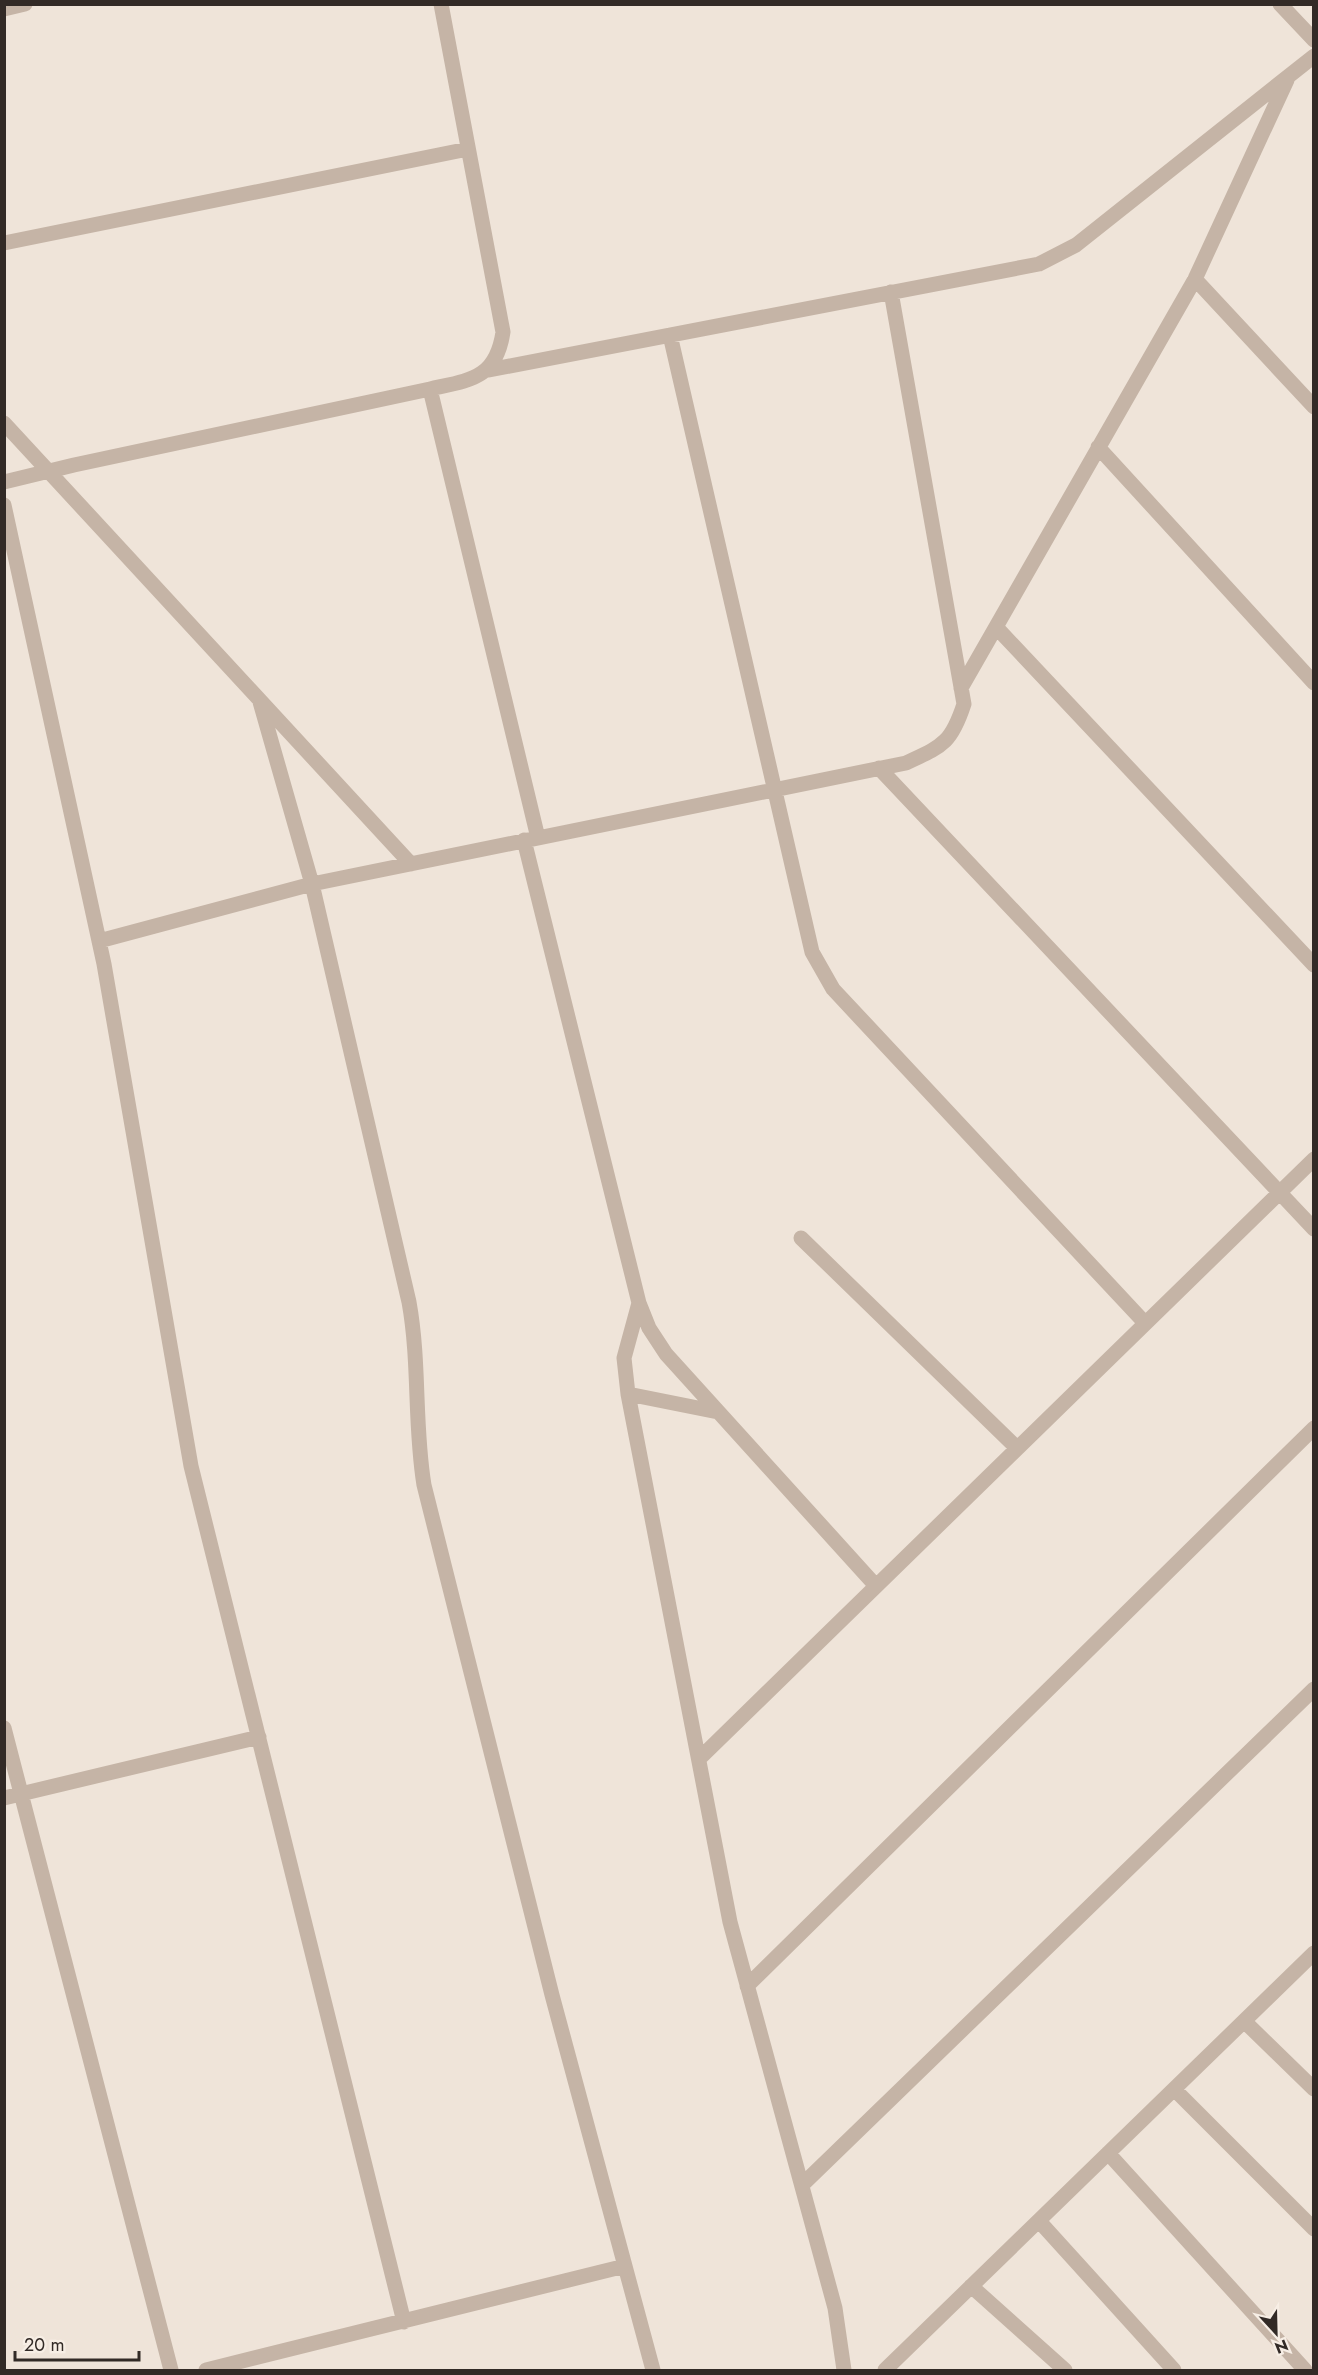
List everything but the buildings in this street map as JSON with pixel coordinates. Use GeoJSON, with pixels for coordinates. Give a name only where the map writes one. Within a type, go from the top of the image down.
{"type":"FeatureCollection","features":[{"type":"Feature","properties":{"kind":"street"},"geometry":{"type":"LineString","coordinates":[[4,9],[25,4]]}},
{"type":"Feature","properties":{"kind":"street"},"geometry":{"type":"LineString","coordinates":[[441,4],[503,332],[500,350],[489,370]]}},
{"type":"Feature","properties":{"kind":"street"},"geometry":{"type":"LineString","coordinates":[[1280,4],[1314,40]]}},
{"type":"Feature","properties":{"kind":"street"},"geometry":{"type":"LineString","coordinates":[[4,482],[430,389],[473,379],[489,370],[1039,264],[1056,257],[1086,238],[1314,56]]}},
{"type":"Feature","properties":{"kind":"street"},"geometry":{"type":"LineString","coordinates":[[961,688],[1195,279],[1289,76]]}},
{"type":"Feature","properties":{"kind":"street"},"geometry":{"type":"LineString","coordinates":[[4,243],[468,149]]}},
{"type":"Feature","properties":{"kind":"street"},"geometry":{"type":"LineString","coordinates":[[1195,279],[1314,407]]}},
{"type":"Feature","properties":{"kind":"street"},"geometry":{"type":"LineString","coordinates":[[99,940],[312,884],[906,763],[939,748],[957,727],[964,704],[891,292]]}},
{"type":"Feature","properties":{"kind":"street"},"geometry":{"type":"LineString","coordinates":[[670,335],[812,952],[832,989],[1145,1323]]}},
{"type":"Feature","properties":{"kind":"street"},"geometry":{"type":"LineString","coordinates":[[430,389],[531,839],[639,1303],[649,1328],[666,1354],[876,1586]]}},
{"type":"Feature","properties":{"kind":"street"},"geometry":{"type":"LineString","coordinates":[[4,423],[411,864]]}},
{"type":"Feature","properties":{"kind":"street"},"geometry":{"type":"LineString","coordinates":[[1098,447],[1314,683]]}},
{"type":"Feature","properties":{"kind":"street"},"geometry":{"type":"LineString","coordinates":[[4,504],[99,940],[191,1466],[404,2322]]}},
{"type":"Feature","properties":{"kind":"street"},"geometry":{"type":"LineString","coordinates":[[996,627],[1314,965]]}},
{"type":"Feature","properties":{"kind":"street"},"geometry":{"type":"LineString","coordinates":[[261,702],[312,884],[414,1331],[423,1485],[552,1995],[653,2370]]}},
{"type":"Feature","properties":{"kind":"street"},"geometry":{"type":"LineString","coordinates":[[879,768],[1314,1229]]}},
{"type":"Feature","properties":{"kind":"street"},"geometry":{"type":"LineString","coordinates":[[700,1758],[1314,1159]]}},
{"type":"Feature","properties":{"kind":"street"},"geometry":{"type":"LineString","coordinates":[[801,1238],[1017,1448]]}},
{"type":"Feature","properties":{"kind":"street"},"geometry":{"type":"LineString","coordinates":[[639,1303],[624,1358],[628,1394],[725,1896],[747,1986],[835,2308],[844,2370]]}},
{"type":"Feature","properties":{"kind":"street"},"geometry":{"type":"LineString","coordinates":[[628,1394],[718,1412]]}},
{"type":"Feature","properties":{"kind":"street"},"geometry":{"type":"LineString","coordinates":[[747,1986],[1314,1428]]}},
{"type":"Feature","properties":{"kind":"street"},"geometry":{"type":"LineString","coordinates":[[802,2185],[1314,1689]]}},
{"type":"Feature","properties":{"kind":"street"},"geometry":{"type":"LineString","coordinates":[[4,1728],[171,2370]]}},
{"type":"Feature","properties":{"kind":"street"},"geometry":{"type":"LineString","coordinates":[[4,1797],[259,1737]]}},
{"type":"Feature","properties":{"kind":"street"},"geometry":{"type":"LineString","coordinates":[[894,2367],[971,2286],[1314,1953]]}},
{"type":"Feature","properties":{"kind":"street"},"geometry":{"type":"LineString","coordinates":[[1244,2021],[1314,2090]]}},
{"type":"Feature","properties":{"kind":"street"},"geometry":{"type":"LineString","coordinates":[[1174,2089],[1314,2229]]}},
{"type":"Feature","properties":{"kind":"street"},"geometry":{"type":"LineString","coordinates":[[1108,2153],[1305,2370]]}},
{"type":"Feature","properties":{"kind":"street"},"geometry":{"type":"LineString","coordinates":[[1039,2221],[1174,2370]]}},
{"type":"Feature","properties":{"kind":"street"},"geometry":{"type":"LineString","coordinates":[[206,2370],[625,2266]]}},
{"type":"Feature","properties":{"kind":"street"},"geometry":{"type":"LineString","coordinates":[[971,2286],[1065,2370]]}}]}
